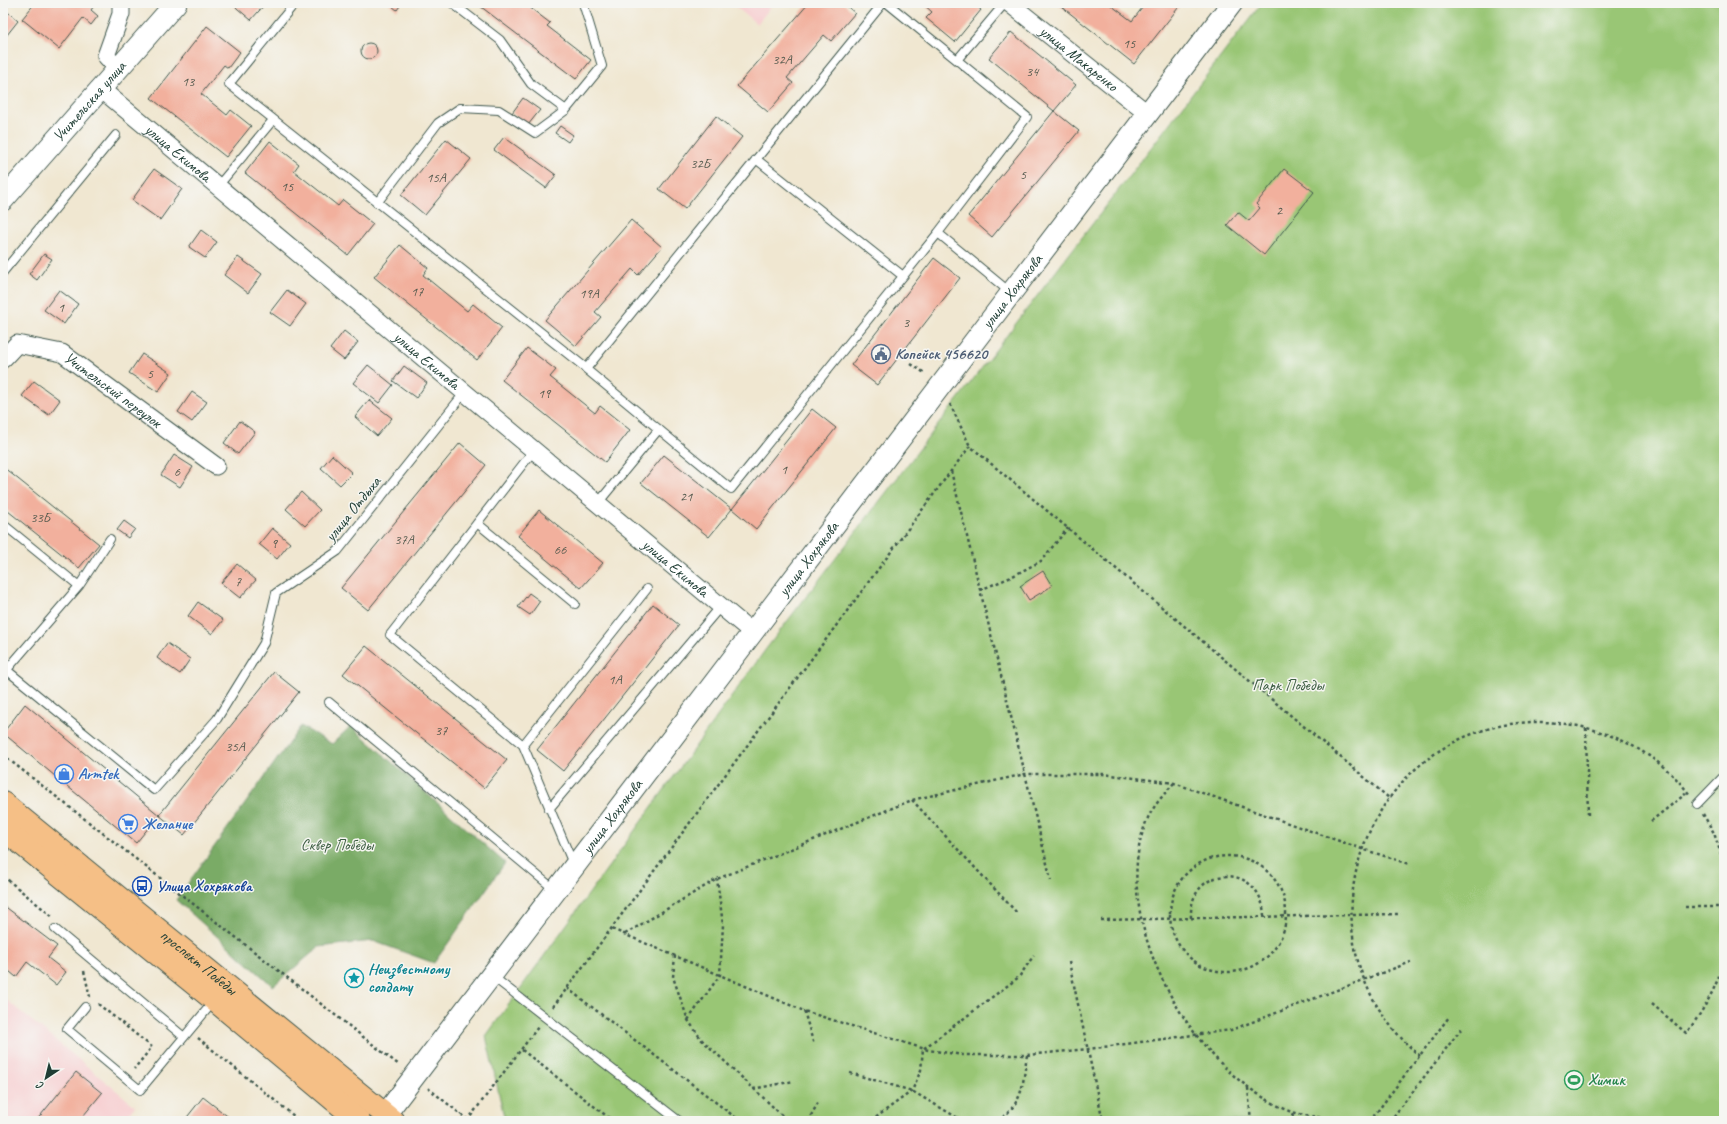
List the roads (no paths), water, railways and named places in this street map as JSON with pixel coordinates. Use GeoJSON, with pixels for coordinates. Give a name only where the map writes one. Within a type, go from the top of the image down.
{"type":"FeatureCollection","features":[{"type":"Feature","properties":{"kind":"main road","name":"проспект Победы"},"geometry":{"type":"LineString","coordinates":[[3,803],[386,1119]]}},
{"type":"Feature","properties":{"kind":"main road","name":"проспект Победы"},"geometry":{"type":"LineString","coordinates":[[3,829],[214,1000],[359,1121]]}},
{"type":"Feature","properties":{"kind":"street"},"geometry":{"type":"LineString","coordinates":[[118,70],[106,56],[121,14],[121,3]]}},
{"type":"Feature","properties":{"kind":"street","name":"Учительская улица"},"geometry":{"type":"LineString","coordinates":[[3,200],[176,3]]}},
{"type":"Feature","properties":{"kind":"street","name":"улица Макаренко"},"geometry":{"type":"LineString","coordinates":[[1009,3],[1148,114]]}},
{"type":"Feature","properties":{"kind":"street","name":"улица Хохрякова"},"geometry":{"type":"LineString","coordinates":[[386,1119],[414,1076],[1232,3]]}},
{"type":"Feature","properties":{"kind":"street","name":"улица Екимова"},"geometry":{"type":"LineString","coordinates":[[101,89],[753,632]]}},
{"type":"Feature","properties":{"kind":"street","name":"Учительский переулок"},"geometry":{"type":"LineString","coordinates":[[3,359],[17,344],[62,353],[216,466]]}},
{"type":"Feature","properties":{"kind":"lane"},"geometry":{"type":"LineString","coordinates":[[295,3],[229,84],[586,369],[731,489],[938,233],[1027,117],[887,3]]}},
{"type":"Feature","properties":{"kind":"lane"},"geometry":{"type":"LineString","coordinates":[[452,3],[500,40],[531,84],[566,110]]}},
{"type":"Feature","properties":{"kind":"lane"},"geometry":{"type":"LineString","coordinates":[[377,202],[438,123],[460,108],[499,110],[535,133],[566,110],[602,66],[583,3]]}},
{"type":"Feature","properties":{"kind":"lane"},"geometry":{"type":"LineString","coordinates":[[586,369],[883,3]]}},
{"type":"Feature","properties":{"kind":"lane"},"geometry":{"type":"LineString","coordinates":[[957,60],[1005,3]]}},
{"type":"Feature","properties":{"kind":"lane"},"geometry":{"type":"LineString","coordinates":[[218,186],[273,120]]}},
{"type":"Feature","properties":{"kind":"lane"},"geometry":{"type":"LineString","coordinates":[[3,273],[116,135]]}},
{"type":"Feature","properties":{"kind":"lane"},"geometry":{"type":"LineString","coordinates":[[756,159],[903,276]]}},
{"type":"Feature","properties":{"kind":"lane"},"geometry":{"type":"LineString","coordinates":[[938,233],[1011,294]]}},
{"type":"Feature","properties":{"kind":"lane","name":"улица Отдыха"},"geometry":{"type":"LineString","coordinates":[[4,671],[154,790],[217,719],[264,643],[276,593],[338,551],[465,392]]}},
{"type":"Feature","properties":{"kind":"lane"},"geometry":{"type":"LineString","coordinates":[[598,503],[659,429]]}},
{"type":"Feature","properties":{"kind":"lane"},"geometry":{"type":"LineString","coordinates":[[534,450],[390,635],[523,745],[574,867]]}},
{"type":"Feature","properties":{"kind":"lane"},"geometry":{"type":"LineString","coordinates":[[477,523],[575,604]]}},
{"type":"Feature","properties":{"kind":"lane"},"geometry":{"type":"LineString","coordinates":[[3,524],[79,586]]}},
{"type":"Feature","properties":{"kind":"lane"},"geometry":{"type":"LineString","coordinates":[[4,671],[79,586],[110,539]]}},
{"type":"Feature","properties":{"kind":"lane"},"geometry":{"type":"LineString","coordinates":[[523,745],[647,589]]}},
{"type":"Feature","properties":{"kind":"lane"},"geometry":{"type":"LineString","coordinates":[[549,809],[721,606]]}},
{"type":"Feature","properties":{"kind":"lane"},"geometry":{"type":"LineString","coordinates":[[329,702],[556,891]]}},
{"type":"Feature","properties":{"kind":"lane"},"geometry":{"type":"LineString","coordinates":[[1697,804],[1724,776]]}},
{"type":"Feature","properties":{"kind":"lane"},"geometry":{"type":"LineString","coordinates":[[54,929],[184,1037]]}},
{"type":"Feature","properties":{"kind":"lane"},"geometry":{"type":"LineString","coordinates":[[491,976],[679,1121]]}},
{"type":"Feature","properties":{"kind":"lane"},"geometry":{"type":"LineString","coordinates":[[85,1007],[67,1028],[140,1090],[214,1000]]}},
{"type":"Feature","properties":{"kind":"place","name":"Копейск 456620"},"geometry":{"type":"Point","coordinates":[881,354]}},
{"type":"Feature","properties":{"kind":"place","name":"Armtek"},"geometry":{"type":"Point","coordinates":[64,774]}},
{"type":"Feature","properties":{"kind":"place","name":"Желание"},"geometry":{"type":"Point","coordinates":[128,824]}},
{"type":"Feature","properties":{"kind":"place","name":"Улица Хохрякова"},"geometry":{"type":"Point","coordinates":[142,886]}},
{"type":"Feature","properties":{"kind":"place","name":"Неизвестному солдату"},"geometry":{"type":"Point","coordinates":[354,978]}},
{"type":"Feature","properties":{"kind":"place","name":"Химик"},"geometry":{"type":"Point","coordinates":[1574,1080]}},
{"type":"Feature","properties":{"kind":"park label","name":"Парк Победы"},"geometry":{"type":"Point","coordinates":[1288,685]}},
{"type":"Feature","properties":{"kind":"park label","name":"Сквер Победы"},"geometry":{"type":"Point","coordinates":[337,845]}}]}
